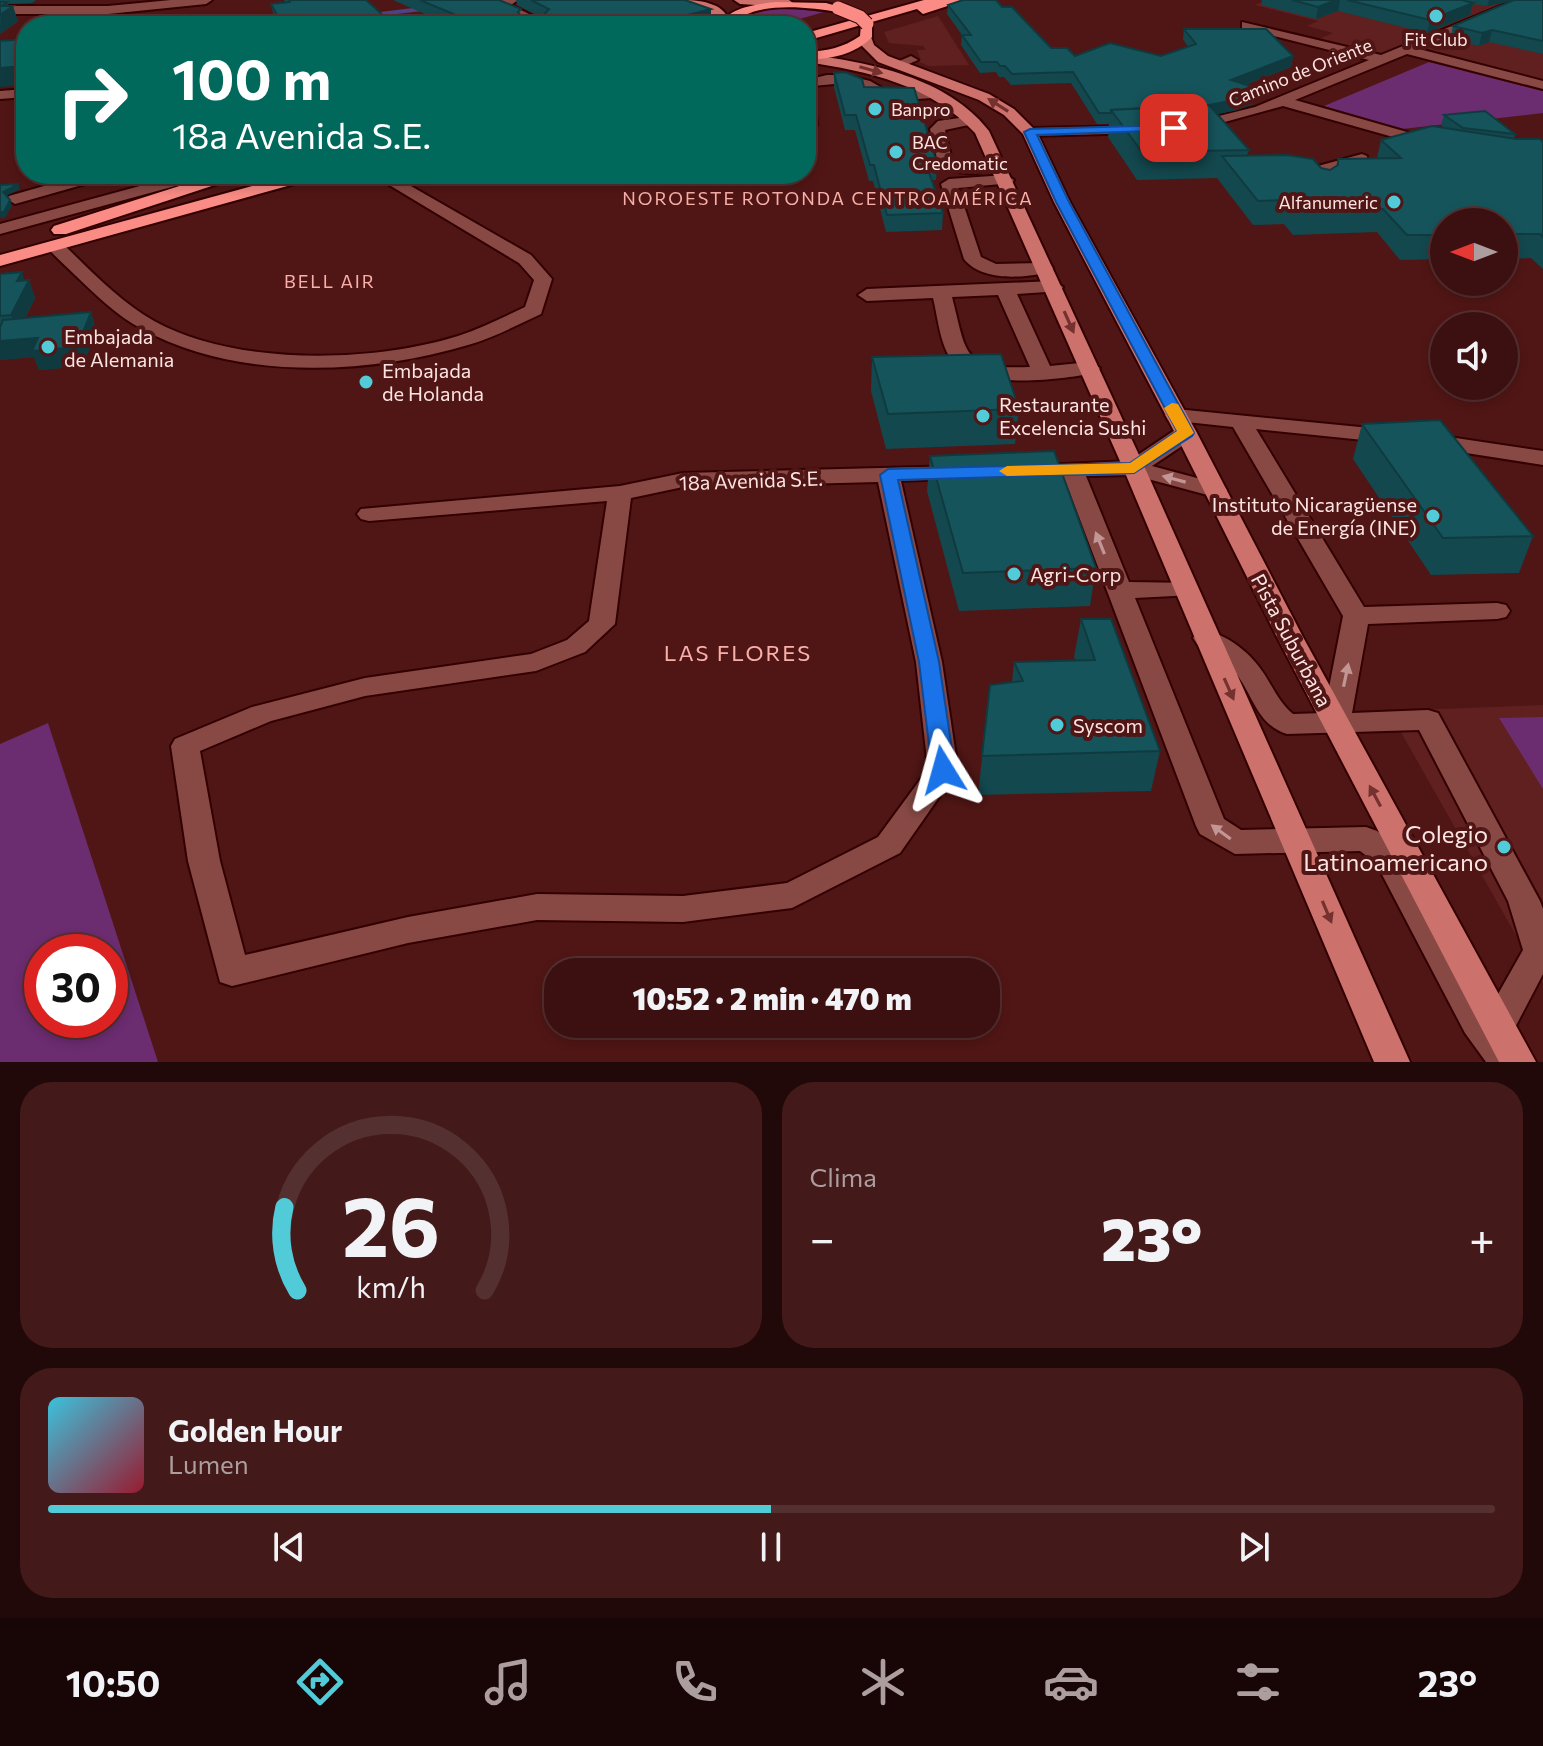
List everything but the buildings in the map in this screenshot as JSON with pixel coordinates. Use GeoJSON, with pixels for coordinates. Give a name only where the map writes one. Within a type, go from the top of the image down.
{"type":"FeatureCollection","features":[{"type":"Feature","properties":{"kind":"highway"},"geometry":{"type":"LineString","coordinates":[[730,16],[744,9],[850,0]]}},
{"type":"Feature","properties":{"kind":"highway"},"geometry":{"type":"LineString","coordinates":[[816,24],[905,0]]}},
{"type":"Feature","properties":{"kind":"highway"},"geometry":{"type":"LineString","coordinates":[[816,34],[937,0]]}},
{"type":"Feature","properties":{"kind":"highway"},"geometry":{"type":"LineString","coordinates":[[816,55],[841,51],[882,22],[960,0]]}},
{"type":"Feature","properties":{"kind":"highway"},"geometry":{"type":"LineString","coordinates":[[791,4],[838,8],[860,17],[867,30]]}},
{"type":"Feature","properties":{"kind":"highway"},"geometry":{"type":"LineString","coordinates":[[0,261],[137,198],[193,184]]}},
{"type":"Feature","properties":{"kind":"highway"},"geometry":{"type":"LineString","coordinates":[[50,240],[237,184]]}},
{"type":"Feature","properties":{"kind":"highway"},"geometry":{"type":"LineString","coordinates":[[182,212],[279,184]]}},
{"type":"Feature","properties":{"kind":"highway"},"geometry":{"type":"LineString","coordinates":[[0,247],[50,240],[182,212],[294,184]]}},
{"type":"Feature","properties":{"kind":"main road"},"geometry":{"type":"LineString","coordinates":[[690,0],[715,10],[721,16]]}},
{"type":"Feature","properties":{"kind":"main road"},"geometry":{"type":"LineString","coordinates":[[740,0],[791,4]]}},
{"type":"Feature","properties":{"kind":"main road","name":"Pista Suburbana"},"geometry":{"type":"LineString","coordinates":[[867,30],[872,50],[984,97],[1009,112],[1030,132],[1062,202],[1518,1062]]}},
{"type":"Feature","properties":{"kind":"main road"},"geometry":{"type":"LineString","coordinates":[[816,59],[862,67],[954,99],[1000,127],[1030,132]]}},
{"type":"Feature","properties":{"kind":"main road"},"geometry":{"type":"LineString","coordinates":[[922,89],[973,120],[1003,174],[1392,1062]]}},
{"type":"Feature","properties":{"kind":"street"},"geometry":{"type":"LineString","coordinates":[[0,10],[108,10],[206,0]]}},
{"type":"Feature","properties":{"kind":"street"},"geometry":{"type":"LineString","coordinates":[[512,0],[501,5],[525,16]]}},
{"type":"Feature","properties":{"kind":"street","name":"Camino de Oriente"},"geometry":{"type":"LineString","coordinates":[[1174,128],[1222,129],[1380,59],[1525,0]]}},
{"type":"Feature","properties":{"kind":"street"},"geometry":{"type":"LineString","coordinates":[[1463,7],[1491,14]]}},
{"type":"Feature","properties":{"kind":"street"},"geometry":{"type":"LineString","coordinates":[[1246,25],[1380,59]]}},
{"type":"Feature","properties":{"kind":"street"},"geometry":{"type":"LineString","coordinates":[[1404,49],[1543,85]]}},
{"type":"Feature","properties":{"kind":"street"},"geometry":{"type":"LineString","coordinates":[[816,82],[845,79],[865,84],[889,97],[922,89]]}},
{"type":"Feature","properties":{"kind":"street"},"geometry":{"type":"LineString","coordinates":[[1282,101],[1444,146]]}},
{"type":"Feature","properties":{"kind":"street"},"geometry":{"type":"LineString","coordinates":[[973,120],[943,124],[937,129],[945,164],[1003,174]]}},
{"type":"Feature","properties":{"kind":"street"},"geometry":{"type":"LineString","coordinates":[[1030,132],[1150,129]]}},
{"type":"Feature","properties":{"kind":"street"},"geometry":{"type":"LineString","coordinates":[[1312,177],[1362,159]]}},
{"type":"Feature","properties":{"kind":"street"},"geometry":{"type":"LineString","coordinates":[[1003,174],[949,184],[973,259],[985,268],[1049,277]]}},
{"type":"Feature","properties":{"kind":"street"},"geometry":{"type":"LineString","coordinates":[[72,209],[13,204],[74,184]]}},
{"type":"Feature","properties":{"kind":"street"},"geometry":{"type":"LineString","coordinates":[[125,184],[137,198]]}},
{"type":"Feature","properties":{"kind":"street"},"geometry":{"type":"LineString","coordinates":[[0,229],[72,209],[137,198],[175,184]]}},
{"type":"Feature","properties":{"kind":"street"},"geometry":{"type":"LineString","coordinates":[[50,240],[117,305],[149,326],[189,344],[255,358],[344,360],[405,355],[462,341],[534,310],[543,279],[525,259],[396,184]]}},
{"type":"Feature","properties":{"kind":"street"},"geometry":{"type":"LineString","coordinates":[[867,295],[1005,289],[1049,277]]}},
{"type":"Feature","properties":{"kind":"street"},"geometry":{"type":"LineString","coordinates":[[1005,289],[1042,371]]}},
{"type":"Feature","properties":{"kind":"street"},"geometry":{"type":"LineString","coordinates":[[941,292],[962,359],[970,368],[1002,373],[1090,368]]}},
{"type":"Feature","properties":{"kind":"street"},"geometry":{"type":"LineString","coordinates":[[1240,420],[1356,616],[1336,723]]}},
{"type":"Feature","properties":{"kind":"street"},"geometry":{"type":"LineString","coordinates":[[1134,468],[1181,424],[1240,420],[1352,425],[1543,458]]}},
{"type":"Feature","properties":{"kind":"street"},"geometry":{"type":"LineString","coordinates":[[1010,471],[1134,468],[1215,490]]}},
{"type":"Feature","properties":{"kind":"street"},"geometry":{"type":"LineString","coordinates":[[1072,469],[1211,826],[1235,842],[1366,839],[1387,855],[1477,1022],[1507,1062]]}},
{"type":"Feature","properties":{"kind":"street","name":"18a Avenida S.E."},"geometry":{"type":"LineString","coordinates":[[369,514],[451,504],[620,493],[683,480],[980,472]]}},
{"type":"Feature","properties":{"kind":"street"},"geometry":{"type":"LineString","coordinates":[[620,493],[602,624],[576,646],[536,662],[365,687],[262,714],[185,746],[204,861],[232,972],[408,930],[537,907],[683,909],[792,895],[889,845],[943,770],[929,662],[888,475]]}},
{"type":"Feature","properties":{"kind":"street"},"geometry":{"type":"LineString","coordinates":[[1118,590],[1184,589]]}},
{"type":"Feature","properties":{"kind":"street"},"geometry":{"type":"LineString","coordinates":[[1356,616],[1497,611]]}},
{"type":"Feature","properties":{"kind":"street"},"geometry":{"type":"LineString","coordinates":[[1206,638],[1246,668],[1273,712],[1287,724],[1428,720],[1524,901],[1541,953],[1528,968],[1499,1026]]}},
{"type":"Feature","properties":{"kind":"shaded area"},"geometry":{"type":"Polygon","coordinates":[[[1268,0],[1543,0],[1543,86],[1410,52],[1389,59],[1317,40],[1333,33],[1307,26],[1318,21],[1255,5],[1268,0]]]}},
{"type":"Feature","properties":{"kind":"shaded area"},"geometry":{"type":"Polygon","coordinates":[[[784,8],[824,12],[810,16],[748,16],[784,8]]]}},
{"type":"Feature","properties":{"kind":"shaded area"},"geometry":{"type":"Polygon","coordinates":[[[938,16],[969,65],[929,66],[915,60],[921,60],[917,50],[925,50],[924,46],[889,43],[884,32],[938,16]]]}},
{"type":"Feature","properties":{"kind":"shaded area"},"geometry":{"type":"Polygon","coordinates":[[[1429,62],[1543,91],[1543,113],[1402,129],[1324,106],[1429,62]]]}},
{"type":"Feature","properties":{"kind":"shaded area","name":"Colegio Latinoamericano"},"geometry":{"type":"Polygon","coordinates":[[[1543,705],[1543,983],[1389,711],[1543,705]]]}},
{"type":"Feature","properties":{"kind":"shaded area"},"geometry":{"type":"Polygon","coordinates":[[[1543,717],[1543,789],[1499,718],[1543,717]]]}},
{"type":"Feature","properties":{"kind":"shaded area"},"geometry":{"type":"Polygon","coordinates":[[[48,723],[116,934],[24,934],[24,1038],[128,1038],[128,970],[158,1062],[0,1062],[0,744],[48,723]]]}},
{"type":"Feature","properties":{"kind":"waterway"},"geometry":{"type":"LineString","coordinates":[[372,15],[422,9]]}},
{"type":"Feature","properties":{"kind":"slow traffic"},"geometry":{"type":"LineString","coordinates":[[1007,471],[1134,468],[1186,433],[1172,408]]}},
{"type":"Feature","properties":{"kind":"place","name":"Fit Club"},"geometry":{"type":"Point","coordinates":[1436,16]}},
{"type":"Feature","properties":{"kind":"place","name":"Banpro"},"geometry":{"type":"Point","coordinates":[875,109]}},
{"type":"Feature","properties":{"kind":"place","name":"BAC Credomatic"},"geometry":{"type":"Point","coordinates":[896,152]}},
{"type":"Feature","properties":{"kind":"place","name":"Alfanumeric"},"geometry":{"type":"Point","coordinates":[1394,202]}},
{"type":"Feature","properties":{"kind":"place","name":"Embajada de Alemania"},"geometry":{"type":"Point","coordinates":[48,347]}},
{"type":"Feature","properties":{"kind":"place","name":"Embajada de Holanda"},"geometry":{"type":"Point","coordinates":[366,382]}},
{"type":"Feature","properties":{"kind":"place","name":"Restaurante Excelencia Sushi"},"geometry":{"type":"Point","coordinates":[983,416]}},
{"type":"Feature","properties":{"kind":"place","name":"Instituto Nicaragüense de Energía (INE)"},"geometry":{"type":"Point","coordinates":[1433,516]}},
{"type":"Feature","properties":{"kind":"place","name":"Agri-Corp"},"geometry":{"type":"Point","coordinates":[1014,574]}},
{"type":"Feature","properties":{"kind":"place","name":"Syscom"},"geometry":{"type":"Point","coordinates":[1057,725]}},
{"type":"Feature","properties":{"kind":"place","name":"Colegio Latinoamericano"},"geometry":{"type":"Point","coordinates":[1504,847]}},
{"type":"Feature","properties":{"kind":"district","name":"NOROESTE ROTONDA CENTROAMÉRICA"},"geometry":{"type":"Point","coordinates":[828,198]}},
{"type":"Feature","properties":{"kind":"district","name":"BELL AIR"},"geometry":{"type":"Point","coordinates":[330,281]}},
{"type":"Feature","properties":{"kind":"district","name":"LAS FLORES"},"geometry":{"type":"Point","coordinates":[738,652]}},
{"type":"Feature","properties":{"kind":"route"},"geometry":{"type":"LineString","coordinates":[[943,770],[929,662],[888,475],[1134,468],[1186,433],[1062,202],[1030,132],[1174,128]]}}]}
